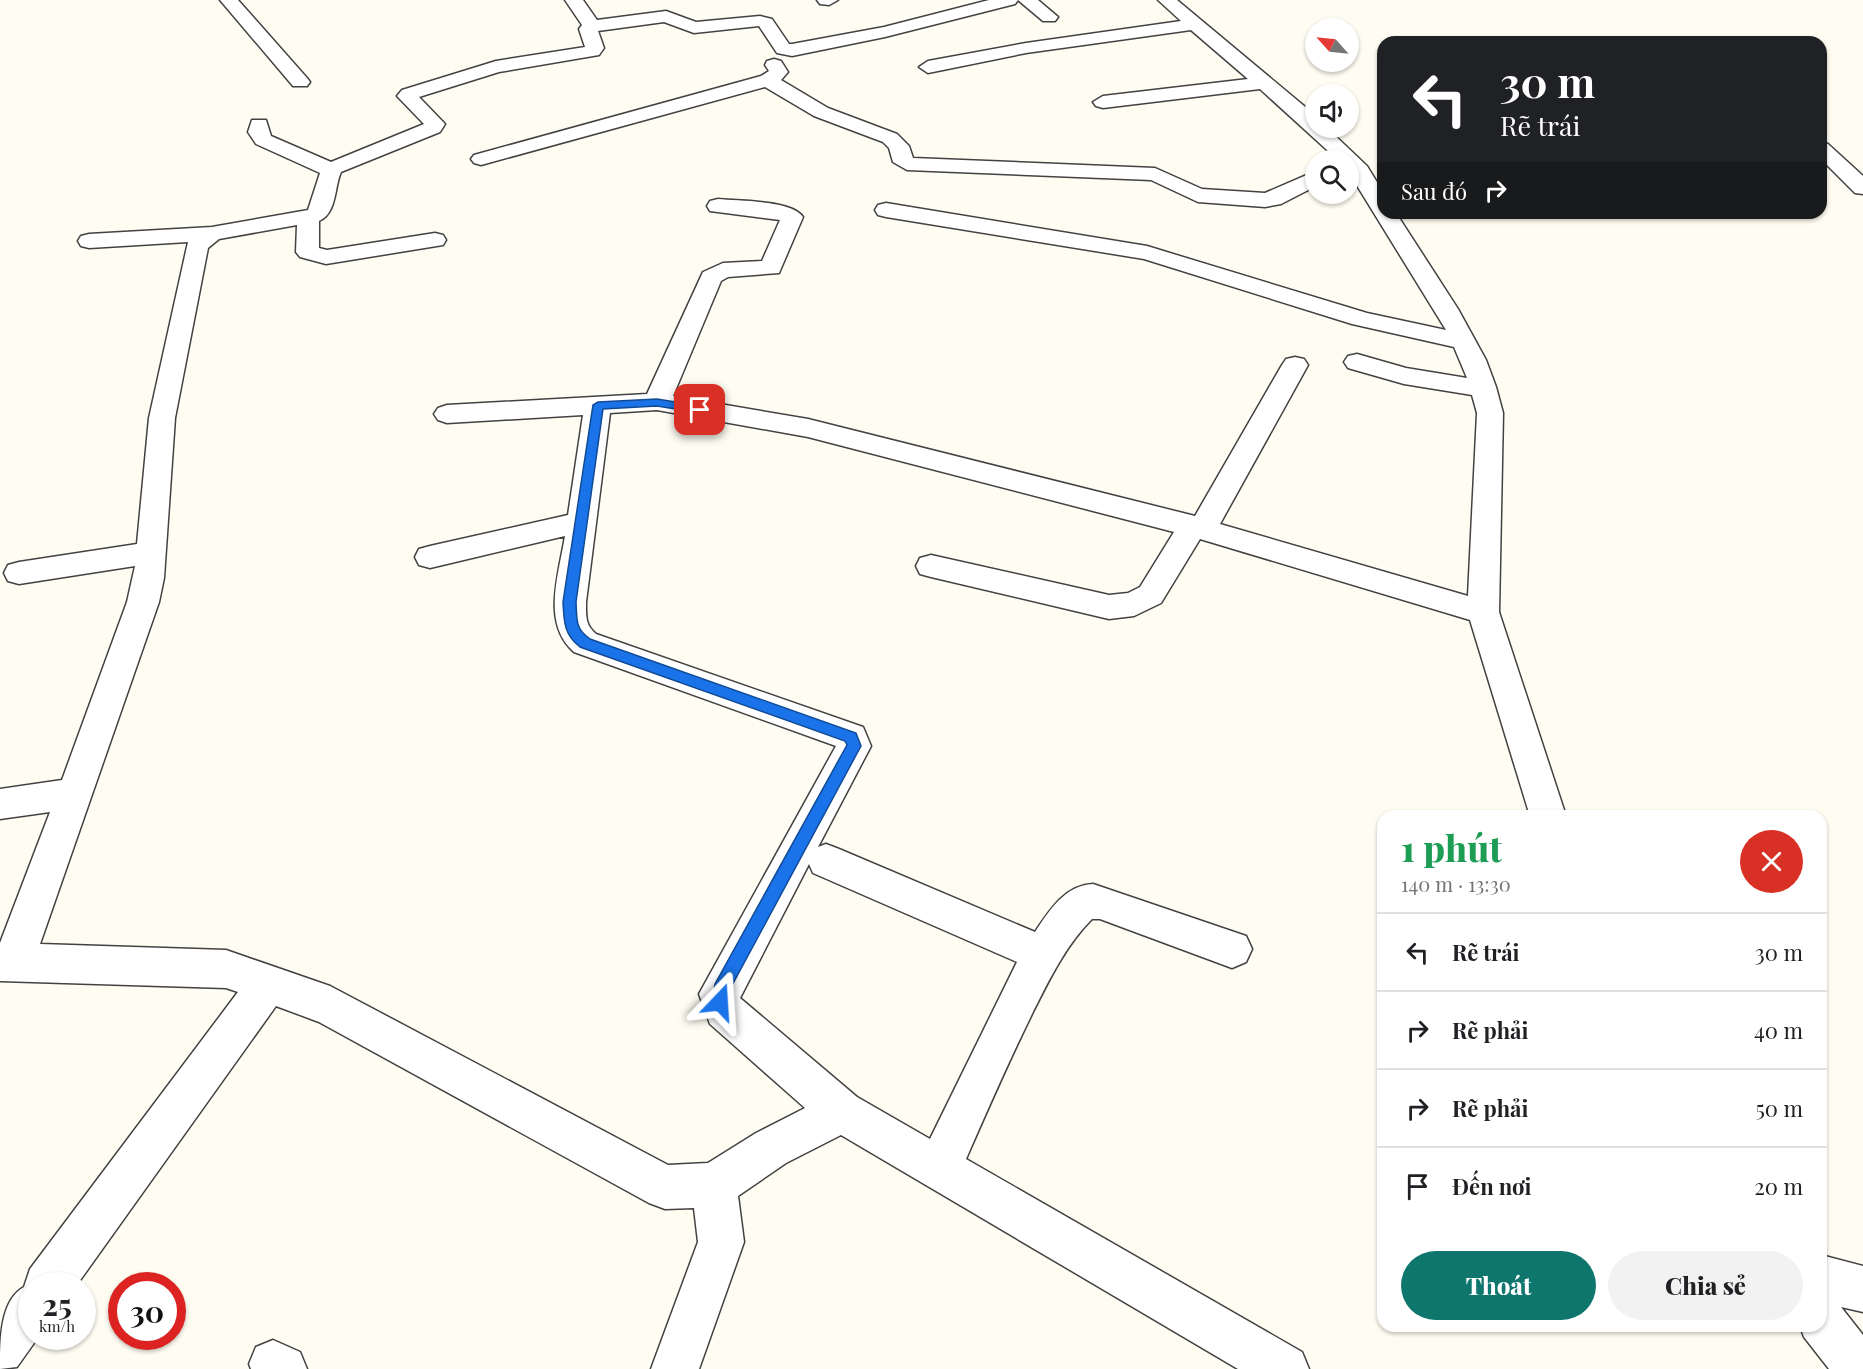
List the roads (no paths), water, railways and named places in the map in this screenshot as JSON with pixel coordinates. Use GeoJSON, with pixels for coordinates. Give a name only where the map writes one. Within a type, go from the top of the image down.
{"type":"FeatureCollection","features":[{"type":"Feature","properties":{"kind":"street"},"geometry":{"type":"LineString","coordinates":[[229,0],[300,82]]}},
{"type":"Feature","properties":{"kind":"street"},"geometry":{"type":"LineString","coordinates":[[574,0],[592,26]]}},
{"type":"Feature","properties":{"kind":"street"},"geometry":{"type":"LineString","coordinates":[[965,0],[985,6]]}},
{"type":"Feature","properties":{"kind":"street"},"geometry":{"type":"LineString","coordinates":[[481,159],[768,80],[779,72],[771,60],[787,50],[843,32],[1009,0]]}},
{"type":"Feature","properties":{"kind":"street"},"geometry":{"type":"LineString","coordinates":[[1027,0],[1049,17]]}},
{"type":"Feature","properties":{"kind":"street"},"geometry":{"type":"LineString","coordinates":[[1167,0],[1305,118]]}},
{"type":"Feature","properties":{"kind":"street"},"geometry":{"type":"LineString","coordinates":[[89,241],[212,234],[308,218],[319,213],[332,170],[345,162],[433,128],[435,124],[407,96],[413,92],[496,67],[591,51],[595,48],[588,29],[592,26],[666,16],[694,28],[760,21],[766,23],[783,50],[787,50]]}},
{"type":"Feature","properties":{"kind":"street"},"geometry":{"type":"LineString","coordinates":[[928,67],[1026,48],[1194,24]]}},
{"type":"Feature","properties":{"kind":"street"},"geometry":{"type":"LineString","coordinates":[[768,80],[821,112],[890,138],[899,146],[900,158],[907,164],[1155,174],[1198,195],[1265,200],[1273,199],[1305,183]]}},
{"type":"Feature","properties":{"kind":"street"},"geometry":{"type":"LineString","coordinates":[[1103,102],[1263,83]]}},
{"type":"Feature","properties":{"kind":"street"},"geometry":{"type":"LineString","coordinates":[[259,124],[258,132],[264,140],[332,170]]}},
{"type":"Feature","properties":{"kind":"street"},"geometry":{"type":"LineString","coordinates":[[1326,138],[1337,150]]}},
{"type":"Feature","properties":{"kind":"street"},"geometry":{"type":"LineString","coordinates":[[1827,153],[1862,185]]}},
{"type":"Feature","properties":{"kind":"street"},"geometry":{"type":"LineString","coordinates":[[1359,169],[1377,170]]}},
{"type":"Feature","properties":{"kind":"street"},"geometry":{"type":"LineString","coordinates":[[1359,175],[1377,201]]}},
{"type":"Feature","properties":{"kind":"street"},"geometry":{"type":"LineString","coordinates":[[1831,184],[1862,185]]}},
{"type":"Feature","properties":{"kind":"street"},"geometry":{"type":"LineString","coordinates":[[657,402],[711,277],[723,270],[771,268],[792,217],[775,211],[718,206]]}},
{"type":"Feature","properties":{"kind":"street"},"geometry":{"type":"LineString","coordinates":[[886,210],[1147,253],[1361,319],[1464,342]]}},
{"type":"Feature","properties":{"kind":"street"},"geometry":{"type":"LineString","coordinates":[[308,218],[308,252],[326,258],[435,240]]}},
{"type":"Feature","properties":{"kind":"street"},"geometry":{"type":"LineString","coordinates":[[1389,219],[1464,342],[1484,389],[1490,412],[1483,612],[1546,810]]}},
{"type":"Feature","properties":{"kind":"street"},"geometry":{"type":"LineString","coordinates":[[212,234],[197,245],[162,418],[149,578],[143,602],[75,793],[7,962],[226,969],[330,1006],[665,1187],[714,1185],[771,1148],[842,1112]]}},
{"type":"Feature","properties":{"kind":"street"},"geometry":{"type":"LineString","coordinates":[[1356,362],[1404,376],[1484,389]]}},
{"type":"Feature","properties":{"kind":"street"},"geometry":{"type":"LineString","coordinates":[[931,566],[1108,607],[1134,604],[1152,590],[1198,528],[1295,365]]}},
{"type":"Feature","properties":{"kind":"street"},"geometry":{"type":"LineString","coordinates":[[447,414],[657,402],[837,435],[1198,528],[1483,612]]}},
{"type":"Feature","properties":{"kind":"street"},"geometry":{"type":"LineString","coordinates":[[598,405],[570,602],[570,624],[574,635],[585,643],[850,737],[854,741],[811,854],[721,990],[720,1002],[724,1010],[842,1112],[1285,1369]]}},
{"type":"Feature","properties":{"kind":"street"},"geometry":{"type":"LineString","coordinates":[[430,556],[582,522]]}},
{"type":"Feature","properties":{"kind":"street"},"geometry":{"type":"LineString","coordinates":[[19,573],[151,553]]}},
{"type":"Feature","properties":{"kind":"street"},"geometry":{"type":"LineString","coordinates":[[0,804],[75,793]]}},
{"type":"Feature","properties":{"kind":"street"},"geometry":{"type":"LineString","coordinates":[[811,854],[1041,954]]}},
{"type":"Feature","properties":{"kind":"street"},"geometry":{"type":"LineString","coordinates":[[939,1169],[1041,954],[1074,910],[1084,902],[1100,902],[1232,949]]}},
{"type":"Feature","properties":{"kind":"street"},"geometry":{"type":"LineString","coordinates":[[57,1272],[268,984]]}},
{"type":"Feature","properties":{"kind":"street"},"geometry":{"type":"LineString","coordinates":[[675,1369],[721,1242],[714,1185]]}},
{"type":"Feature","properties":{"kind":"street"},"geometry":{"type":"LineString","coordinates":[[1827,1280],[1863,1289]]}},
{"type":"Feature","properties":{"kind":"street"},"geometry":{"type":"LineString","coordinates":[[0,1350],[18,1326]]}},
{"type":"Feature","properties":{"kind":"street"},"geometry":{"type":"LineString","coordinates":[[1827,1328],[1859,1369]]}}]}
